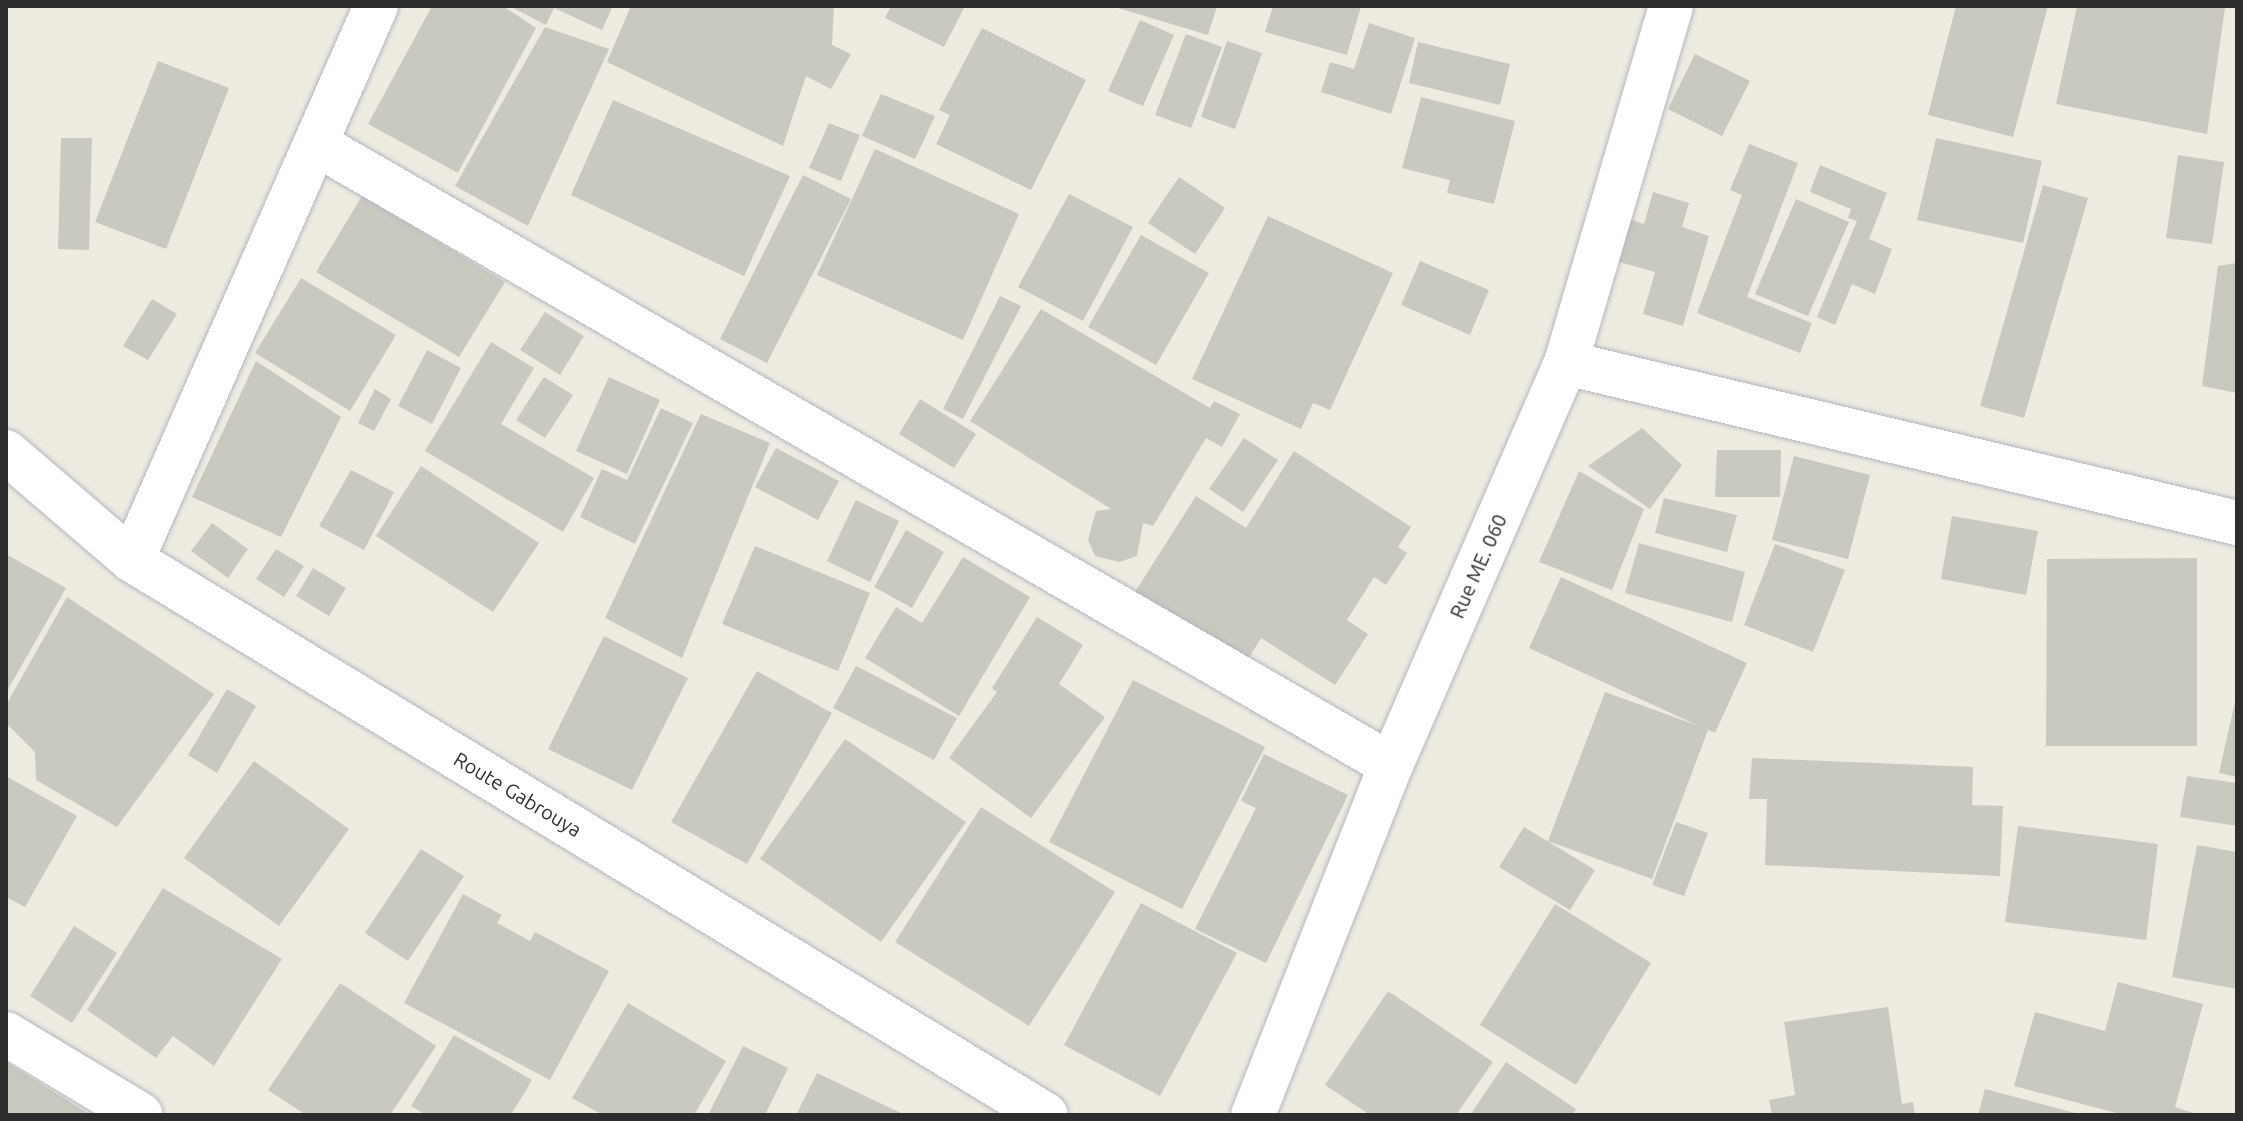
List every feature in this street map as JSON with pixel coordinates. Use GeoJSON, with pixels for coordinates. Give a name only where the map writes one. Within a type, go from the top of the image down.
{"type":"FeatureCollection","features":[{"type":"Feature","properties":{"kind":"street"},"geometry":{"type":"LineString","coordinates":[[132,560],[318,145],[376,6]]}},
{"type":"Feature","properties":{"kind":"street","name":"Rue ME. 060"},"geometry":{"type":"LineString","coordinates":[[1253,1115],[1290,1033],[1391,765],[1566,363],[1671,6]]}},
{"type":"Feature","properties":{"kind":"street"},"geometry":{"type":"LineString","coordinates":[[318,145],[1391,765]]}},
{"type":"Feature","properties":{"kind":"street"},"geometry":{"type":"LineString","coordinates":[[1566,363],[2237,523]]}},
{"type":"Feature","properties":{"kind":"street","name":"Route Gabrouya"},"geometry":{"type":"LineString","coordinates":[[6,452],[132,560],[1046,1115]]}},
{"type":"Feature","properties":{"kind":"street"},"geometry":{"type":"LineString","coordinates":[[6,1034],[141,1115]]}},
{"type":"Feature","properties":{"kind":"building"},"geometry":{"type":"Polygon","coordinates":[[[432,6],[503,6],[536,28],[458,173],[368,124],[432,6]]]}},
{"type":"Feature","properties":{"kind":"building"},"geometry":{"type":"Polygon","coordinates":[[[509,6],[613,6],[602,30],[554,8],[546,25],[509,6]]]}},
{"type":"Feature","properties":{"kind":"building"},"geometry":{"type":"Polygon","coordinates":[[[631,6],[834,6],[832,45],[851,54],[831,89],[806,76],[783,146],[607,62],[631,6]]]}},
{"type":"Feature","properties":{"kind":"building"},"geometry":{"type":"Polygon","coordinates":[[[891,6],[965,6],[944,47],[885,18],[891,6]]]}},
{"type":"Feature","properties":{"kind":"building"},"geometry":{"type":"Polygon","coordinates":[[[1111,6],[1217,6],[1208,35],[1111,6]]]}},
{"type":"Feature","properties":{"kind":"building"},"geometry":{"type":"Polygon","coordinates":[[[1273,6],[1361,6],[1347,55],[1265,32],[1273,6]]]}},
{"type":"Feature","properties":{"kind":"building"},"geometry":{"type":"Polygon","coordinates":[[[1956,6],[2048,6],[2013,137],[1928,115],[1956,6]]]}},
{"type":"Feature","properties":{"kind":"building"},"geometry":{"type":"Polygon","coordinates":[[[2077,6],[2225,8],[2207,134],[2056,104],[2077,6]]]}},
{"type":"Feature","properties":{"kind":"building"},"geometry":{"type":"Polygon","coordinates":[[[1140,20],[1174,35],[1143,106],[1108,91],[1140,20]]]}},
{"type":"Feature","properties":{"kind":"building"},"geometry":{"type":"Polygon","coordinates":[[[1369,23],[1415,38],[1391,114],[1321,92],[1330,62],[1354,69],[1369,23]]]}},
{"type":"Feature","properties":{"kind":"building"},"geometry":{"type":"Polygon","coordinates":[[[545,27],[609,49],[528,226],[455,186],[545,27]]]}},
{"type":"Feature","properties":{"kind":"building"},"geometry":{"type":"Polygon","coordinates":[[[982,28],[1086,80],[1031,190],[936,144],[950,115],[939,110],[982,28]]]}},
{"type":"Feature","properties":{"kind":"building"},"geometry":{"type":"Polygon","coordinates":[[[1186,34],[1222,47],[1191,128],[1155,115],[1186,34]]]}},
{"type":"Feature","properties":{"kind":"building"},"geometry":{"type":"Polygon","coordinates":[[[1227,41],[1262,53],[1235,129],[1201,117],[1227,41]]]}},
{"type":"Feature","properties":{"kind":"building"},"geometry":{"type":"Polygon","coordinates":[[[1418,42],[1510,64],[1500,105],[1409,83],[1418,42]]]}},
{"type":"Feature","properties":{"kind":"building"},"geometry":{"type":"Polygon","coordinates":[[[1695,54],[1750,81],[1722,136],[1668,109],[1695,54]]]}},
{"type":"Feature","properties":{"kind":"building"},"geometry":{"type":"Polygon","coordinates":[[[158,61],[229,88],[166,249],[95,222],[158,61]]]}},
{"type":"Feature","properties":{"kind":"building"},"geometry":{"type":"Polygon","coordinates":[[[881,94],[935,116],[915,159],[862,136],[881,94]]]}},
{"type":"Feature","properties":{"kind":"building"},"geometry":{"type":"Polygon","coordinates":[[[1421,97],[1515,121],[1494,204],[1447,193],[1450,180],[1402,168],[1421,97]]]}},
{"type":"Feature","properties":{"kind":"building"},"geometry":{"type":"Polygon","coordinates":[[[613,100],[790,176],[744,276],[571,195],[613,100]]]}},
{"type":"Feature","properties":{"kind":"building"},"geometry":{"type":"Polygon","coordinates":[[[829,123],[860,135],[841,181],[809,168],[829,123]]]}},
{"type":"Feature","properties":{"kind":"building"},"geometry":{"type":"Polygon","coordinates":[[[61,138],[92,138],[89,250],[58,249],[61,138]]]}},
{"type":"Feature","properties":{"kind":"building"},"geometry":{"type":"Polygon","coordinates":[[[1936,138],[2042,161],[2023,243],[1917,220],[1936,138]]]}},
{"type":"Feature","properties":{"kind":"building"},"geometry":{"type":"Polygon","coordinates":[[[1749,144],[1798,163],[1747,297],[1812,323],[1800,353],[1697,313],[1742,195],[1730,190],[1749,144]]]}},
{"type":"Feature","properties":{"kind":"building"},"geometry":{"type":"Polygon","coordinates":[[[875,149],[1019,214],[963,340],[817,275],[875,149]]]}},
{"type":"Feature","properties":{"kind":"building"},"geometry":{"type":"Polygon","coordinates":[[[2178,155],[2224,162],[2212,244],[2166,238],[2178,155]]]}},
{"type":"Feature","properties":{"kind":"building"},"geometry":{"type":"Polygon","coordinates":[[[1820,165],[1887,193],[1869,239],[1892,249],[1875,294],[1852,284],[1835,325],[1817,317],[1857,221],[1848,218],[1851,209],[1810,192],[1820,165]]]}},
{"type":"Feature","properties":{"kind":"building"},"geometry":{"type":"Polygon","coordinates":[[[803,175],[851,199],[767,363],[720,339],[803,175]]]}},
{"type":"Feature","properties":{"kind":"building"},"geometry":{"type":"Polygon","coordinates":[[[1179,177],[1225,208],[1195,254],[1148,223],[1179,177]]]}},
{"type":"Feature","properties":{"kind":"building"},"geometry":{"type":"Polygon","coordinates":[[[2043,185],[2088,198],[2024,418],[1980,406],[2043,185]]]}},
{"type":"Feature","properties":{"kind":"building"},"geometry":{"type":"Polygon","coordinates":[[[1653,192],[1689,203],[1682,227],[1709,236],[1683,326],[1643,314],[1655,272],[1616,261],[1628,219],[1644,224],[1653,192]]]}},
{"type":"Feature","properties":{"kind":"building"},"geometry":{"type":"Polygon","coordinates":[[[1069,194],[1133,227],[1083,321],[1018,287],[1069,194]]]}},
{"type":"Feature","properties":{"kind":"building"},"geometry":{"type":"Polygon","coordinates":[[[362,196],[505,282],[459,357],[316,272],[362,196]]]}},
{"type":"Feature","properties":{"kind":"building"},"geometry":{"type":"Polygon","coordinates":[[[1796,199],[1849,222],[1808,316],[1755,294],[1796,199]]]}},
{"type":"Feature","properties":{"kind":"building"},"geometry":{"type":"Polygon","coordinates":[[[1268,216],[1393,273],[1330,410],[1313,403],[1301,429],[1192,379],[1268,216]]]}},
{"type":"Feature","properties":{"kind":"building"},"geometry":{"type":"Polygon","coordinates":[[[1141,235],[1209,273],[1156,365],[1088,327],[1141,235]]]}},
{"type":"Feature","properties":{"kind":"building"},"geometry":{"type":"Polygon","coordinates":[[[1420,261],[1489,290],[1470,335],[1401,305],[1420,261]]]}},
{"type":"Feature","properties":{"kind":"building"},"geometry":{"type":"Polygon","coordinates":[[[2237,263],[2237,393],[2202,386],[2218,266],[2237,263]]]}},
{"type":"Feature","properties":{"kind":"building"},"geometry":{"type":"Polygon","coordinates":[[[301,278],[396,335],[350,411],[255,353],[301,278]]]}},
{"type":"Feature","properties":{"kind":"building"},"geometry":{"type":"Polygon","coordinates":[[[1000,296],[1021,306],[963,419],[943,409],[1000,296]]]}},
{"type":"Feature","properties":{"kind":"building"},"geometry":{"type":"Polygon","coordinates":[[[152,299],[177,314],[148,360],[123,346],[152,299]]]}},
{"type":"Feature","properties":{"kind":"building"},"geometry":{"type":"Polygon","coordinates":[[[1041,309],[1210,408],[1214,401],[1240,414],[1222,447],[1206,438],[1153,526],[1143,523],[1137,556],[1119,562],[1095,556],[1088,540],[1096,511],[1111,509],[970,421],[1041,309]]]}},
{"type":"Feature","properties":{"kind":"building"},"geometry":{"type":"Polygon","coordinates":[[[545,312],[584,336],[560,375],[520,350],[545,312]]]}},
{"type":"Feature","properties":{"kind":"building"},"geometry":{"type":"Polygon","coordinates":[[[491,342],[534,368],[501,424],[594,478],[563,532],[425,451],[491,342]]]}},
{"type":"Feature","properties":{"kind":"building"},"geometry":{"type":"Polygon","coordinates":[[[427,350],[461,368],[432,424],[398,406],[427,350]]]}},
{"type":"Feature","properties":{"kind":"building"},"geometry":{"type":"Polygon","coordinates":[[[256,361],[341,417],[281,537],[192,497],[256,361]]]}},
{"type":"Feature","properties":{"kind":"building"},"geometry":{"type":"Polygon","coordinates":[[[544,377],[573,395],[545,438],[516,420],[544,377]]]}},
{"type":"Feature","properties":{"kind":"building"},"geometry":{"type":"Polygon","coordinates":[[[609,377],[660,400],[627,474],[576,451],[609,377]]]}},
{"type":"Feature","properties":{"kind":"building"},"geometry":{"type":"Polygon","coordinates":[[[375,389],[391,399],[374,431],[358,423],[375,389]]]}},
{"type":"Feature","properties":{"kind":"building"},"geometry":{"type":"Polygon","coordinates":[[[920,399],[976,434],[954,468],[899,434],[920,399]]]}},
{"type":"Feature","properties":{"kind":"building"},"geometry":{"type":"Polygon","coordinates":[[[661,408],[693,423],[635,544],[580,517],[602,469],[627,480],[661,408]]]}},
{"type":"Feature","properties":{"kind":"building"},"geometry":{"type":"Polygon","coordinates":[[[701,414],[770,443],[682,658],[605,618],[701,414]]]}},
{"type":"Feature","properties":{"kind":"building"},"geometry":{"type":"Polygon","coordinates":[[[1642,428],[1682,465],[1650,509],[1588,466],[1642,428]]]}},
{"type":"Feature","properties":{"kind":"building"},"geometry":{"type":"Polygon","coordinates":[[[1244,438],[1278,460],[1243,512],[1209,489],[1244,438]]]}},
{"type":"Feature","properties":{"kind":"building"},"geometry":{"type":"Polygon","coordinates":[[[776,448],[839,481],[818,520],[755,487],[776,448]]]}},
{"type":"Feature","properties":{"kind":"building"},"geometry":{"type":"Polygon","coordinates":[[[1717,450],[1781,450],[1780,497],[1715,497],[1717,450]]]}},
{"type":"Feature","properties":{"kind":"building"},"geometry":{"type":"Polygon","coordinates":[[[1294,451],[1411,527],[1398,547],[1407,553],[1386,585],[1374,577],[1347,620],[1368,634],[1335,685],[1261,638],[1246,663],[1135,592],[1196,496],[1246,528],[1294,451]]]}},
{"type":"Feature","properties":{"kind":"building"},"geometry":{"type":"Polygon","coordinates":[[[1794,456],[1870,475],[1848,559],[1772,540],[1794,456]]]}},
{"type":"Feature","properties":{"kind":"building"},"geometry":{"type":"Polygon","coordinates":[[[421,466],[539,543],[493,612],[376,536],[421,466]]]}},
{"type":"Feature","properties":{"kind":"building"},"geometry":{"type":"Polygon","coordinates":[[[351,470],[394,492],[364,550],[319,526],[351,470]]]}},
{"type":"Feature","properties":{"kind":"building"},"geometry":{"type":"Polygon","coordinates":[[[1579,471],[1644,509],[1612,590],[1539,562],[1579,471]]]}},
{"type":"Feature","properties":{"kind":"building"},"geometry":{"type":"Polygon","coordinates":[[[1664,498],[1737,515],[1727,552],[1655,533],[1664,498]]]}},
{"type":"Feature","properties":{"kind":"building"},"geometry":{"type":"Polygon","coordinates":[[[856,500],[899,521],[870,582],[827,561],[856,500]]]}},
{"type":"Feature","properties":{"kind":"building"},"geometry":{"type":"Polygon","coordinates":[[[1952,516],[2038,531],[2026,595],[1941,579],[1952,516]]]}},
{"type":"Feature","properties":{"kind":"building"},"geometry":{"type":"Polygon","coordinates":[[[212,523],[248,549],[228,578],[191,551],[212,523]]]}},
{"type":"Feature","properties":{"kind":"building"},"geometry":{"type":"Polygon","coordinates":[[[906,530],[944,552],[912,608],[874,587],[906,530]]]}},
{"type":"Feature","properties":{"kind":"building"},"geometry":{"type":"Polygon","coordinates":[[[1639,543],[1745,572],[1732,622],[1625,593],[1639,543]]]}},
{"type":"Feature","properties":{"kind":"building"},"geometry":{"type":"Polygon","coordinates":[[[1775,544],[1845,570],[1813,652],[1744,625],[1775,544]]]}},
{"type":"Feature","properties":{"kind":"building"},"geometry":{"type":"Polygon","coordinates":[[[755,546],[870,593],[838,671],[722,624],[755,546]]]}},
{"type":"Feature","properties":{"kind":"building"},"geometry":{"type":"Polygon","coordinates":[[[276,549],[304,566],[284,597],[256,579],[276,549]]]}},
{"type":"Feature","properties":{"kind":"building"},"geometry":{"type":"Polygon","coordinates":[[[6,554],[66,588],[6,693],[6,554]]]}},
{"type":"Feature","properties":{"kind":"building"},"geometry":{"type":"Polygon","coordinates":[[[963,557],[1030,597],[959,716],[865,658],[896,607],[922,623],[963,557]]]}},
{"type":"Feature","properties":{"kind":"building"},"geometry":{"type":"Polygon","coordinates":[[[2197,558],[2197,746],[2046,746],[2047,559],[2197,558]]]}},
{"type":"Feature","properties":{"kind":"building"},"geometry":{"type":"Polygon","coordinates":[[[313,568],[346,588],[329,616],[296,596],[313,568]]]}},
{"type":"Feature","properties":{"kind":"building"},"geometry":{"type":"Polygon","coordinates":[[[1561,577],[1747,663],[1715,733],[1708,730],[1652,879],[1548,841],[1605,692],[1699,726],[1529,648],[1561,577]]]}},
{"type":"Feature","properties":{"kind":"building"},"geometry":{"type":"Polygon","coordinates":[[[67,597],[214,694],[117,827],[36,780],[35,752],[6,723],[6,705],[67,597]]]}},
{"type":"Feature","properties":{"kind":"building"},"geometry":{"type":"Polygon","coordinates":[[[1037,617],[1083,645],[1059,684],[1105,717],[1031,818],[949,758],[997,692],[992,688],[1037,617]]]}},
{"type":"Feature","properties":{"kind":"building"},"geometry":{"type":"Polygon","coordinates":[[[604,636],[688,678],[632,790],[548,749],[604,636]]]}},
{"type":"Feature","properties":{"kind":"building"},"geometry":{"type":"Polygon","coordinates":[[[856,666],[957,718],[934,760],[833,708],[856,666]]]}},
{"type":"Feature","properties":{"kind":"building"},"geometry":{"type":"Polygon","coordinates":[[[757,671],[832,713],[747,864],[671,822],[757,671]]]}},
{"type":"Feature","properties":{"kind":"building"},"geometry":{"type":"Polygon","coordinates":[[[1133,680],[1265,747],[1182,909],[1049,842],[1133,680]]]}},
{"type":"Feature","properties":{"kind":"building"},"geometry":{"type":"Polygon","coordinates":[[[227,689],[256,706],[217,773],[188,755],[227,689]]]}},
{"type":"Feature","properties":{"kind":"building"},"geometry":{"type":"Polygon","coordinates":[[[2237,693],[2237,777],[2219,773],[2237,693]]]}},
{"type":"Feature","properties":{"kind":"building"},"geometry":{"type":"Polygon","coordinates":[[[845,739],[966,822],[881,942],[760,859],[845,739]]]}},
{"type":"Feature","properties":{"kind":"building"},"geometry":{"type":"Polygon","coordinates":[[[1264,754],[1348,795],[1266,963],[1195,929],[1256,808],[1241,801],[1264,754]]]}},
{"type":"Feature","properties":{"kind":"building"},"geometry":{"type":"Polygon","coordinates":[[[1752,758],[1973,767],[1972,805],[2003,806],[2000,876],[1765,865],[1767,799],[1749,799],[1752,758]]]}},
{"type":"Feature","properties":{"kind":"building"},"geometry":{"type":"Polygon","coordinates":[[[254,761],[349,829],[279,926],[184,858],[254,761]]]}},
{"type":"Feature","properties":{"kind":"building"},"geometry":{"type":"Polygon","coordinates":[[[6,776],[77,816],[25,907],[6,897],[6,776]]]}},
{"type":"Feature","properties":{"kind":"building"},"geometry":{"type":"Polygon","coordinates":[[[2187,776],[2237,783],[2237,826],[2180,817],[2187,776]]]}},
{"type":"Feature","properties":{"kind":"building"},"geometry":{"type":"Polygon","coordinates":[[[981,807],[1115,892],[1029,1026],[895,942],[981,807]]]}},
{"type":"Feature","properties":{"kind":"building"},"geometry":{"type":"Polygon","coordinates":[[[1676,822],[1708,833],[1684,896],[1652,885],[1676,822]]]}},
{"type":"Feature","properties":{"kind":"building"},"geometry":{"type":"Polygon","coordinates":[[[2018,826],[2158,844],[2146,940],[2005,922],[2018,826]]]}},
{"type":"Feature","properties":{"kind":"building"},"geometry":{"type":"Polygon","coordinates":[[[1524,827],[1595,870],[1570,910],[1499,867],[1524,827]]]}},
{"type":"Feature","properties":{"kind":"building"},"geometry":{"type":"Polygon","coordinates":[[[2197,845],[2237,852],[2237,989],[2172,977],[2197,845]]]}},
{"type":"Feature","properties":{"kind":"building"},"geometry":{"type":"Polygon","coordinates":[[[421,849],[464,876],[408,961],[365,933],[421,849]]]}},
{"type":"Feature","properties":{"kind":"building"},"geometry":{"type":"Polygon","coordinates":[[[163,888],[282,959],[214,1066],[173,1036],[156,1058],[87,1010],[163,888]]]}},
{"type":"Feature","properties":{"kind":"building"},"geometry":{"type":"Polygon","coordinates":[[[463,894],[502,915],[497,923],[530,941],[535,932],[609,971],[550,1080],[404,1003],[463,894]]]}},
{"type":"Feature","properties":{"kind":"building"},"geometry":{"type":"Polygon","coordinates":[[[1141,903],[1237,953],[1160,1096],[1064,1045],[1141,903]]]}},
{"type":"Feature","properties":{"kind":"building"},"geometry":{"type":"Polygon","coordinates":[[[1555,904],[1651,963],[1576,1085],[1480,1025],[1555,904]]]}},
{"type":"Feature","properties":{"kind":"building"},"geometry":{"type":"Polygon","coordinates":[[[74,926],[117,953],[72,1023],[30,996],[74,926]]]}},
{"type":"Feature","properties":{"kind":"building"},"geometry":{"type":"Polygon","coordinates":[[[2118,982],[2203,1004],[2175,1107],[2200,1115],[2124,1115],[2014,1086],[2035,1012],[2105,1031],[2118,982]]]}},
{"type":"Feature","properties":{"kind":"building"},"geometry":{"type":"Polygon","coordinates":[[[340,983],[436,1046],[390,1115],[306,1115],[268,1090],[340,983]]]}},
{"type":"Feature","properties":{"kind":"building"},"geometry":{"type":"Polygon","coordinates":[[[1388,991],[1493,1062],[1456,1115],[1370,1115],[1325,1085],[1388,991]]]}},
{"type":"Feature","properties":{"kind":"building"},"geometry":{"type":"Polygon","coordinates":[[[628,1003],[726,1061],[694,1115],[603,1115],[572,1098],[628,1003]]]}},
{"type":"Feature","properties":{"kind":"building"},"geometry":{"type":"Polygon","coordinates":[[[1888,1007],[1902,1104],[1913,1102],[1915,1115],[1772,1115],[1769,1100],[1795,1095],[1784,1022],[1888,1007]]]}},
{"type":"Feature","properties":{"kind":"building"},"geometry":{"type":"Polygon","coordinates":[[[454,1035],[532,1080],[511,1115],[426,1115],[411,1106],[454,1035]]]}},
{"type":"Feature","properties":{"kind":"building"},"geometry":{"type":"Polygon","coordinates":[[[743,1046],[788,1068],[765,1115],[708,1115],[743,1046]]]}},
{"type":"Feature","properties":{"kind":"building"},"geometry":{"type":"Polygon","coordinates":[[[6,1062],[91,1115],[6,1115],[6,1062]]]}},
{"type":"Feature","properties":{"kind":"building"},"geometry":{"type":"Polygon","coordinates":[[[1506,1062],[1576,1109],[1572,1115],[1470,1115],[1506,1062]]]}},
{"type":"Feature","properties":{"kind":"building"},"geometry":{"type":"Polygon","coordinates":[[[817,1073],[905,1115],[796,1115],[817,1073]]]}},
{"type":"Feature","properties":{"kind":"building"},"geometry":{"type":"Polygon","coordinates":[[[1985,1089],[2079,1114],[2079,1115],[1978,1115],[1985,1089]]]}}]}
